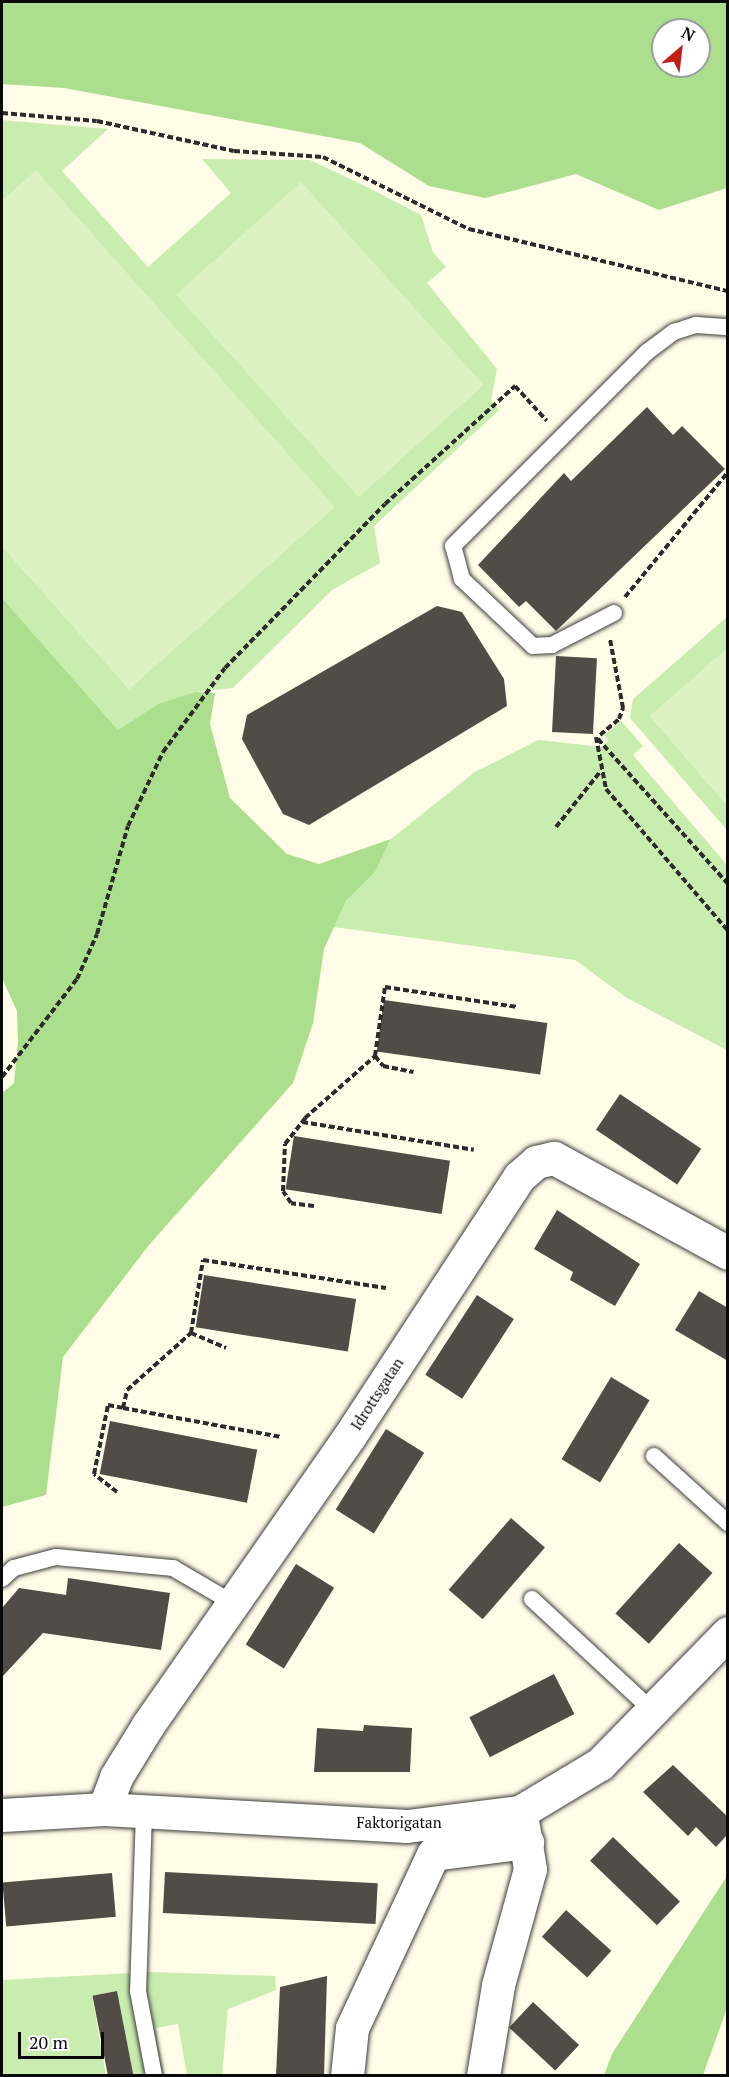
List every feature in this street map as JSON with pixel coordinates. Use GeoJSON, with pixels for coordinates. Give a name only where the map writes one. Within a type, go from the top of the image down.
{"type":"FeatureCollection","features":[{"type":"Feature","properties":{"kind":"street","name":"Idrottsgatan"},"geometry":{"type":"LineString","coordinates":[[104,1809],[116,1777],[148,1725],[233,1603],[519,1177],[536,1162],[554,1158],[578,1167],[728,1253]]}},
{"type":"Feature","properties":{"kind":"street","name":"Faktorigatan"},"geometry":{"type":"LineString","coordinates":[[2,1815],[104,1809],[407,1826],[523,1827],[600,1764],[728,1633]]}},
{"type":"Feature","properties":{"kind":"street"},"geometry":{"type":"LineString","coordinates":[[347,2076],[352,2028],[433,1854],[523,1827],[530,1869],[498,1985],[483,2076]]}},
{"type":"Feature","properties":{"kind":"lane"},"geometry":{"type":"LineString","coordinates":[[614,613],[552,645],[533,646],[510,629],[454,564],[453,546],[674,332],[696,325],[728,327]]}},
{"type":"Feature","properties":{"kind":"lane"},"geometry":{"type":"LineString","coordinates":[[654,1456],[728,1523]]}},
{"type":"Feature","properties":{"kind":"lane"},"geometry":{"type":"LineString","coordinates":[[2,1580],[14,1568],[56,1557],[173,1568],[233,1603]]}},
{"type":"Feature","properties":{"kind":"lane"},"geometry":{"type":"LineString","coordinates":[[532,1599],[653,1712]]}},
{"type":"Feature","properties":{"kind":"lane"},"geometry":{"type":"LineString","coordinates":[[144,1812],[138,1992],[154,2076]]}},
{"type":"Feature","properties":{"kind":"path"},"geometry":{"type":"LineString","coordinates":[[2,113],[97,121],[234,151],[323,157],[420,210],[469,229],[728,291]]}},
{"type":"Feature","properties":{"kind":"path"},"geometry":{"type":"LineString","coordinates":[[2,1077],[77,979],[97,934],[128,826],[158,762],[225,668],[385,504],[515,386],[562,439]]}},
{"type":"Feature","properties":{"kind":"path"},"geometry":{"type":"LineString","coordinates":[[600,735],[619,720],[623,708],[611,643],[614,613],[728,472]]}},
{"type":"Feature","properties":{"kind":"path"},"geometry":{"type":"LineString","coordinates":[[600,735],[600,772],[618,804],[728,931]]}},
{"type":"Feature","properties":{"kind":"path"},"geometry":{"type":"LineString","coordinates":[[600,735],[728,884]]}},
{"type":"Feature","properties":{"kind":"path"},"geometry":{"type":"LineString","coordinates":[[556,827],[600,772]]}},
{"type":"Feature","properties":{"kind":"path"},"geometry":{"type":"LineString","coordinates":[[314,1206],[291,1203],[280,1184],[285,1143],[302,1122],[375,1056],[385,987],[518,1007]]}},
{"type":"Feature","properties":{"kind":"path"},"geometry":{"type":"LineString","coordinates":[[375,1056],[383,1066],[413,1072]]}},
{"type":"Feature","properties":{"kind":"path"},"geometry":{"type":"LineString","coordinates":[[302,1122],[474,1150]]}},
{"type":"Feature","properties":{"kind":"path"},"geometry":{"type":"LineString","coordinates":[[123,1408],[127,1390],[191,1333],[203,1260],[386,1288]]}},
{"type":"Feature","properties":{"kind":"path"},"geometry":{"type":"LineString","coordinates":[[191,1333],[226,1348]]}},
{"type":"Feature","properties":{"kind":"path"},"geometry":{"type":"LineString","coordinates":[[117,1492],[94,1474],[108,1405],[281,1437]]}},
{"type":"Feature","properties":{"kind":"green space"},"geometry":{"type":"Polygon","coordinates":[[[2,2],[727,2],[727,188],[659,210],[576,174],[485,198],[429,186],[360,143],[64,88],[2,84],[2,2]]]}},
{"type":"Feature","properties":{"kind":"green space"},"geometry":{"type":"Polygon","coordinates":[[[2,120],[108,129],[62,171],[148,267],[231,193],[202,159],[310,160],[361,184],[421,215],[433,252],[446,267],[427,283],[497,369],[491,400],[499,410],[374,526],[380,563],[332,590],[233,688],[195,692],[158,704],[118,730],[2,598],[2,546],[129,689],[334,507],[36,171],[2,201],[2,120]]]}},
{"type":"Feature","properties":{"kind":"green space"},"geometry":{"type":"Polygon","coordinates":[[[36,171],[335,507],[129,689],[2,546],[2,201],[36,171]]]}},
{"type":"Feature","properties":{"kind":"green space"},"geometry":{"type":"Polygon","coordinates":[[[301,182],[484,385],[359,497],[176,294],[301,182]]]}},
{"type":"Feature","properties":{"kind":"green space"},"geometry":{"type":"Polygon","coordinates":[[[2,598],[118,730],[158,704],[195,692],[215,693],[210,724],[230,798],[287,854],[319,864],[391,839],[375,872],[346,901],[324,949],[313,1023],[293,1083],[149,1245],[63,1357],[46,1495],[2,1507],[2,1093],[14,1083],[18,1043],[17,1011],[2,978],[2,598]]]}},
{"type":"Feature","properties":{"kind":"green space"},"geometry":{"type":"Polygon","coordinates":[[[727,617],[727,649],[650,716],[727,805],[727,830],[630,718],[633,699],[727,617]]]}},
{"type":"Feature","properties":{"kind":"green space"},"geometry":{"type":"Polygon","coordinates":[[[727,649],[727,805],[650,716],[727,649]]]}},
{"type":"Feature","properties":{"kind":"green space"},"geometry":{"type":"Polygon","coordinates":[[[621,721],[643,746],[633,755],[727,865],[727,1050],[627,998],[575,960],[334,927],[346,901],[375,872],[391,839],[475,772],[538,740],[602,747],[608,740],[604,735],[621,721]]]}},
{"type":"Feature","properties":{"kind":"green space"},"geometry":{"type":"Polygon","coordinates":[[[727,1876],[727,2008],[703,2075],[604,2075],[612,2054],[727,1876]]]}},
{"type":"Feature","properties":{"kind":"green space"},"geometry":{"type":"Polygon","coordinates":[[[150,1972],[275,1976],[276,1990],[228,2009],[222,2075],[187,2075],[178,2024],[156,2028],[164,2075],[133,2075],[117,1991],[92,1996],[106,2075],[2,2076],[2,1980],[150,1972]]]}},
{"type":"Feature","properties":{"kind":"building"},"geometry":{"type":"Polygon","coordinates":[[[647,407],[673,435],[682,426],[725,469],[556,631],[526,601],[519,607],[478,565],[564,473],[571,481],[647,407]]]}},
{"type":"Feature","properties":{"kind":"building"},"geometry":{"type":"Polygon","coordinates":[[[437,606],[462,612],[504,679],[507,706],[309,825],[283,814],[242,739],[247,715],[437,606]]]}},
{"type":"Feature","properties":{"kind":"building"},"geometry":{"type":"Polygon","coordinates":[[[556,656],[597,658],[593,734],[552,732],[556,656]]]}},
{"type":"Feature","properties":{"kind":"building"},"geometry":{"type":"Polygon","coordinates":[[[384,1000],[547,1023],[540,1074],[377,1051],[384,1000]]]}},
{"type":"Feature","properties":{"kind":"building"},"geometry":{"type":"Polygon","coordinates":[[[620,1094],[701,1149],[677,1184],[596,1130],[620,1094]]]}},
{"type":"Feature","properties":{"kind":"building"},"geometry":{"type":"Polygon","coordinates":[[[294,1136],[450,1161],[442,1214],[286,1189],[294,1136]]]}},
{"type":"Feature","properties":{"kind":"building"},"geometry":{"type":"Polygon","coordinates":[[[557,1210],[640,1264],[615,1306],[570,1280],[573,1272],[534,1249],[557,1210]]]}},
{"type":"Feature","properties":{"kind":"building"},"geometry":{"type":"Polygon","coordinates":[[[204,1275],[356,1299],[348,1351],[196,1327],[204,1275]]]}},
{"type":"Feature","properties":{"kind":"building"},"geometry":{"type":"Polygon","coordinates":[[[699,1291],[728,1308],[728,1361],[675,1330],[699,1291]]]}},
{"type":"Feature","properties":{"kind":"building"},"geometry":{"type":"Polygon","coordinates":[[[477,1295],[514,1319],[462,1399],[425,1375],[477,1295]]]}},
{"type":"Feature","properties":{"kind":"building"},"geometry":{"type":"Polygon","coordinates":[[[611,1377],[650,1400],[600,1482],[562,1459],[611,1377]]]}},
{"type":"Feature","properties":{"kind":"building"},"geometry":{"type":"Polygon","coordinates":[[[110,1421],[257,1450],[247,1503],[100,1474],[110,1421]]]}},
{"type":"Feature","properties":{"kind":"building"},"geometry":{"type":"Polygon","coordinates":[[[386,1429],[424,1453],[374,1533],[336,1510],[386,1429]]]}},
{"type":"Feature","properties":{"kind":"building"},"geometry":{"type":"Polygon","coordinates":[[[511,1518],[545,1548],[483,1619],[449,1590],[511,1518]]]}},
{"type":"Feature","properties":{"kind":"building"},"geometry":{"type":"Polygon","coordinates":[[[679,1543],[712,1573],[649,1644],[615,1614],[679,1543]]]}},
{"type":"Feature","properties":{"kind":"building"},"geometry":{"type":"Polygon","coordinates":[[[296,1564],[334,1588],[284,1668],[246,1645],[296,1564]]]}},
{"type":"Feature","properties":{"kind":"building"},"geometry":{"type":"Polygon","coordinates":[[[68,1578],[170,1593],[161,1650],[43,1633],[2,1677],[2,1608],[19,1588],[66,1595],[68,1578]]]}},
{"type":"Feature","properties":{"kind":"building"},"geometry":{"type":"Polygon","coordinates":[[[554,1674],[574,1714],[490,1757],[469,1717],[554,1674]]]}},
{"type":"Feature","properties":{"kind":"building"},"geometry":{"type":"Polygon","coordinates":[[[364,1725],[412,1728],[410,1772],[314,1772],[317,1728],[363,1731],[364,1725]]]}},
{"type":"Feature","properties":{"kind":"building"},"geometry":{"type":"Polygon","coordinates":[[[673,1765],[728,1817],[728,1834],[716,1847],[696,1827],[688,1836],[643,1792],[673,1765]]]}},
{"type":"Feature","properties":{"kind":"building"},"geometry":{"type":"Polygon","coordinates":[[[613,1837],[680,1902],[657,1925],[590,1861],[613,1837]]]}},
{"type":"Feature","properties":{"kind":"building"},"geometry":{"type":"Polygon","coordinates":[[[165,1872],[378,1883],[376,1924],[163,1913],[165,1872]]]}},
{"type":"Feature","properties":{"kind":"building"},"geometry":{"type":"Polygon","coordinates":[[[112,1873],[116,1917],[6,1926],[2,1883],[112,1873]]]}},
{"type":"Feature","properties":{"kind":"building"},"geometry":{"type":"Polygon","coordinates":[[[566,1910],[611,1951],[587,1978],[542,1937],[566,1910]]]}},
{"type":"Feature","properties":{"kind":"building"},"geometry":{"type":"Polygon","coordinates":[[[327,1976],[324,2076],[276,2076],[280,1987],[327,1976]]]}},
{"type":"Feature","properties":{"kind":"building"},"geometry":{"type":"Polygon","coordinates":[[[117,1991],[133,2075],[108,2076],[92,1996],[117,1991]]]}},
{"type":"Feature","properties":{"kind":"building"},"geometry":{"type":"Polygon","coordinates":[[[533,2002],[579,2045],[555,2071],[509,2028],[533,2002]]]}}]}
